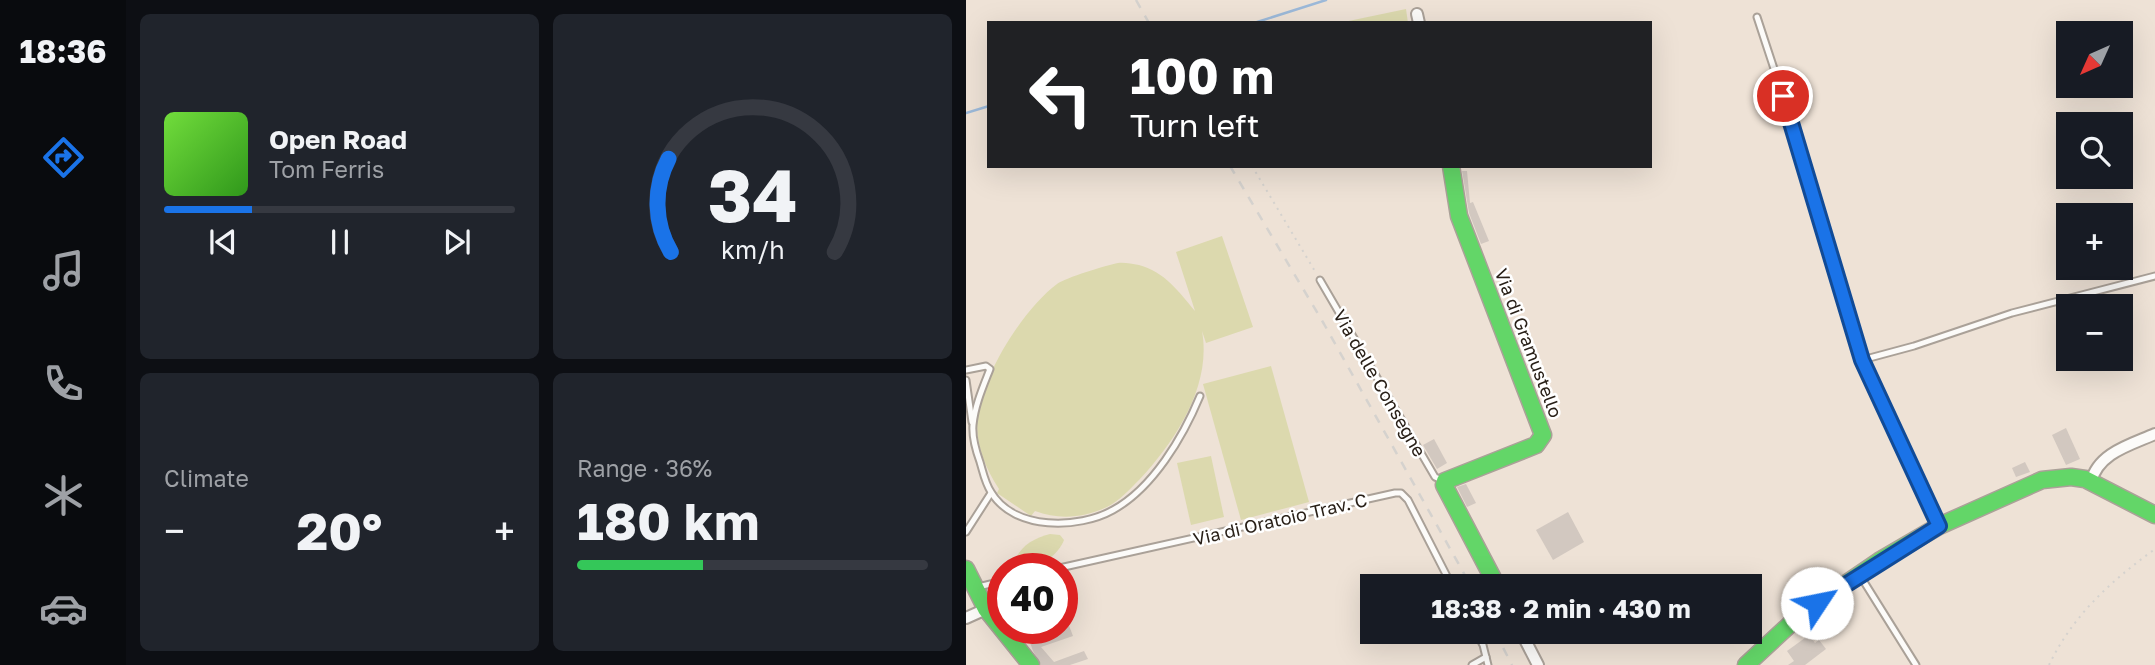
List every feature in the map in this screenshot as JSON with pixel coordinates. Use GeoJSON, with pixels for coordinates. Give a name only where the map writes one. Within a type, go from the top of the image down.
{"type":"FeatureCollection","features":[{"type":"Feature","properties":{"kind":"street","name":"Via di Gramustello"},"geometry":{"type":"LineString","coordinates":[[1445,481],[1536,444],[1543,435],[1459,216],[1451,168]]}},
{"type":"Feature","properties":{"kind":"street"},"geometry":{"type":"LineString","coordinates":[[2091,482],[2095,469],[2107,457],[2155,434]]}},
{"type":"Feature","properties":{"kind":"street"},"geometry":{"type":"LineString","coordinates":[[1754,662],[1800,615],[1860,574],[1939,526],[2042,480],[2071,477],[2091,482],[2155,515]]}},
{"type":"Feature","properties":{"kind":"street"},"geometry":{"type":"LineString","coordinates":[[1445,481],[1444,485],[1491,574]]}},
{"type":"Feature","properties":{"kind":"street"},"geometry":{"type":"LineString","coordinates":[[966,569],[986,609],[1031,665]]}},
{"type":"Feature","properties":{"kind":"street"},"geometry":{"type":"LineString","coordinates":[[966,618],[986,609]]}},
{"type":"Feature","properties":{"kind":"street"},"geometry":{"type":"LineString","coordinates":[[1527,644],[1538,665]]}},
{"type":"Feature","properties":{"kind":"lane"},"geometry":{"type":"LineString","coordinates":[[1757,16],[1806,166],[1862,360],[1939,526]]}},
{"type":"Feature","properties":{"kind":"lane"},"geometry":{"type":"LineString","coordinates":[[1862,360],[2012,313],[2155,276]]}},
{"type":"Feature","properties":{"kind":"lane","name":"Via delle Consegne"},"geometry":{"type":"LineString","coordinates":[[1320,280],[1435,477],[1445,481]]}},
{"type":"Feature","properties":{"kind":"lane"},"geometry":{"type":"LineString","coordinates":[[966,370],[986,366],[990,369],[978,401],[973,428]]}},
{"type":"Feature","properties":{"kind":"lane"},"geometry":{"type":"LineString","coordinates":[[966,380],[978,454],[991,493],[1000,503],[1037,522],[1061,524],[1111,511],[1136,492],[1168,456],[1186,428],[1200,397]]}},
{"type":"Feature","properties":{"kind":"lane"},"geometry":{"type":"LineString","coordinates":[[966,532],[991,493]]}},
{"type":"Feature","properties":{"kind":"lane","name":"Via di Oratoio Trav. C"},"geometry":{"type":"LineString","coordinates":[[1078,564],[1401,493],[1408,500],[1446,574]]}},
{"type":"Feature","properties":{"kind":"lane"},"geometry":{"type":"LineString","coordinates":[[1860,574],[1916,665]]}},
{"type":"Feature","properties":{"kind":"lane"},"geometry":{"type":"LineString","coordinates":[[975,588],[987,585]]}},
{"type":"Feature","properties":{"kind":"lane"},"geometry":{"type":"LineString","coordinates":[[1481,644],[1488,665]]}},
{"type":"Feature","properties":{"kind":"lane"},"geometry":{"type":"LineString","coordinates":[[1472,665],[1486,657]]}},
{"type":"Feature","properties":{"kind":"path"},"geometry":{"type":"LineString","coordinates":[[1253,168],[1320,280]]}},
{"type":"Feature","properties":{"kind":"path"},"geometry":{"type":"LineString","coordinates":[[2049,665],[2097,595],[2121,573],[2155,549]]}},
{"type":"Feature","properties":{"kind":"shaded area"},"geometry":{"type":"Polygon","coordinates":[[[1406,9],[1408,21],[1349,21],[1406,9]]]}},
{"type":"Feature","properties":{"kind":"shaded area"},"geometry":{"type":"Polygon","coordinates":[[[1222,236],[1253,327],[1206,343],[1202,331],[1204,352],[1196,392],[1178,430],[1140,479],[1107,507],[1089,514],[1071,516],[1053,516],[1035,511],[1031,516],[997,493],[999,489],[986,466],[979,441],[979,407],[1004,348],[1030,311],[1061,281],[1123,263],[1139,265],[1156,272],[1171,284],[1195,311],[1176,252],[1222,236]]]}},
{"type":"Feature","properties":{"kind":"shaded area"},"geometry":{"type":"Polygon","coordinates":[[[1271,366],[1309,502],[1241,520],[1203,384],[1271,366]]]}},
{"type":"Feature","properties":{"kind":"shaded area"},"geometry":{"type":"Polygon","coordinates":[[[1211,456],[1224,517],[1191,525],[1177,463],[1211,456]]]}},
{"type":"Feature","properties":{"kind":"shaded area"},"geometry":{"type":"Polygon","coordinates":[[[1050,534],[1060,535],[1064,540],[1056,553],[1019,553],[1034,540],[1050,534]]]}},
{"type":"Feature","properties":{"kind":"building"},"geometry":{"type":"Polygon","coordinates":[[[1462,171],[1467,171],[1470,203],[1473,202],[1489,241],[1481,244],[1469,213],[1462,171]]]}},
{"type":"Feature","properties":{"kind":"building"},"geometry":{"type":"Polygon","coordinates":[[[2066,428],[2080,459],[2066,465],[2052,435],[2066,428]]]}},
{"type":"Feature","properties":{"kind":"building"},"geometry":{"type":"Polygon","coordinates":[[[1434,439],[1447,463],[1437,469],[1423,445],[1434,439]]]}},
{"type":"Feature","properties":{"kind":"building"},"geometry":{"type":"Polygon","coordinates":[[[2025,462],[2030,472],[2016,477],[2012,468],[2025,462]]]}},
{"type":"Feature","properties":{"kind":"building"},"geometry":{"type":"Polygon","coordinates":[[[1466,484],[1476,503],[1467,507],[1457,487],[1466,484]]]}},
{"type":"Feature","properties":{"kind":"building"},"geometry":{"type":"Polygon","coordinates":[[[1568,512],[1584,542],[1553,560],[1536,530],[1568,512]]]}},
{"type":"Feature","properties":{"kind":"building"},"geometry":{"type":"Polygon","coordinates":[[[1809,635],[1815,643],[1819,640],[1826,649],[1805,665],[1788,665],[1794,661],[1787,651],[1809,635]]]}},
{"type":"Feature","properties":{"kind":"building"},"geometry":{"type":"Polygon","coordinates":[[[1031,644],[1050,644],[1041,647],[1054,662],[1084,651],[1088,659],[1070,665],[1041,665],[1031,644]]]}},
{"type":"Feature","properties":{"kind":"waterway"},"geometry":{"type":"LineString","coordinates":[[1260,21],[1326,0]]}},
{"type":"Feature","properties":{"kind":"waterway"},"geometry":{"type":"LineString","coordinates":[[966,113],[987,107]]}},
{"type":"Feature","properties":{"kind":"railway"},"geometry":{"type":"LineString","coordinates":[[1136,0],[1148,21]]}},
{"type":"Feature","properties":{"kind":"railway"},"geometry":{"type":"LineString","coordinates":[[1231,168],[1324,324],[1464,574]]}},
{"type":"Feature","properties":{"kind":"railway"},"geometry":{"type":"LineString","coordinates":[[1501,644],[1512,665]]}},
{"type":"Feature","properties":{"kind":"traffic: fast"},"geometry":{"type":"LineString","coordinates":[[1451,168],[1459,216],[1543,435],[1536,445],[1445,481],[1444,485],[1491,574]]}},
{"type":"Feature","properties":{"kind":"traffic: fast"},"geometry":{"type":"LineString","coordinates":[[1746,665],[1800,615],[1879,561],[1939,526],[2042,480],[2071,477],[2085,479],[2155,515]]}},
{"type":"Feature","properties":{"kind":"traffic: fast"},"geometry":{"type":"LineString","coordinates":[[966,569],[986,609],[1031,665]]}},
{"type":"Feature","properties":{"kind":"route"},"geometry":{"type":"LineString","coordinates":[[1783,96],[1862,360],[1939,526],[1879,561],[1817,603]]}}]}
